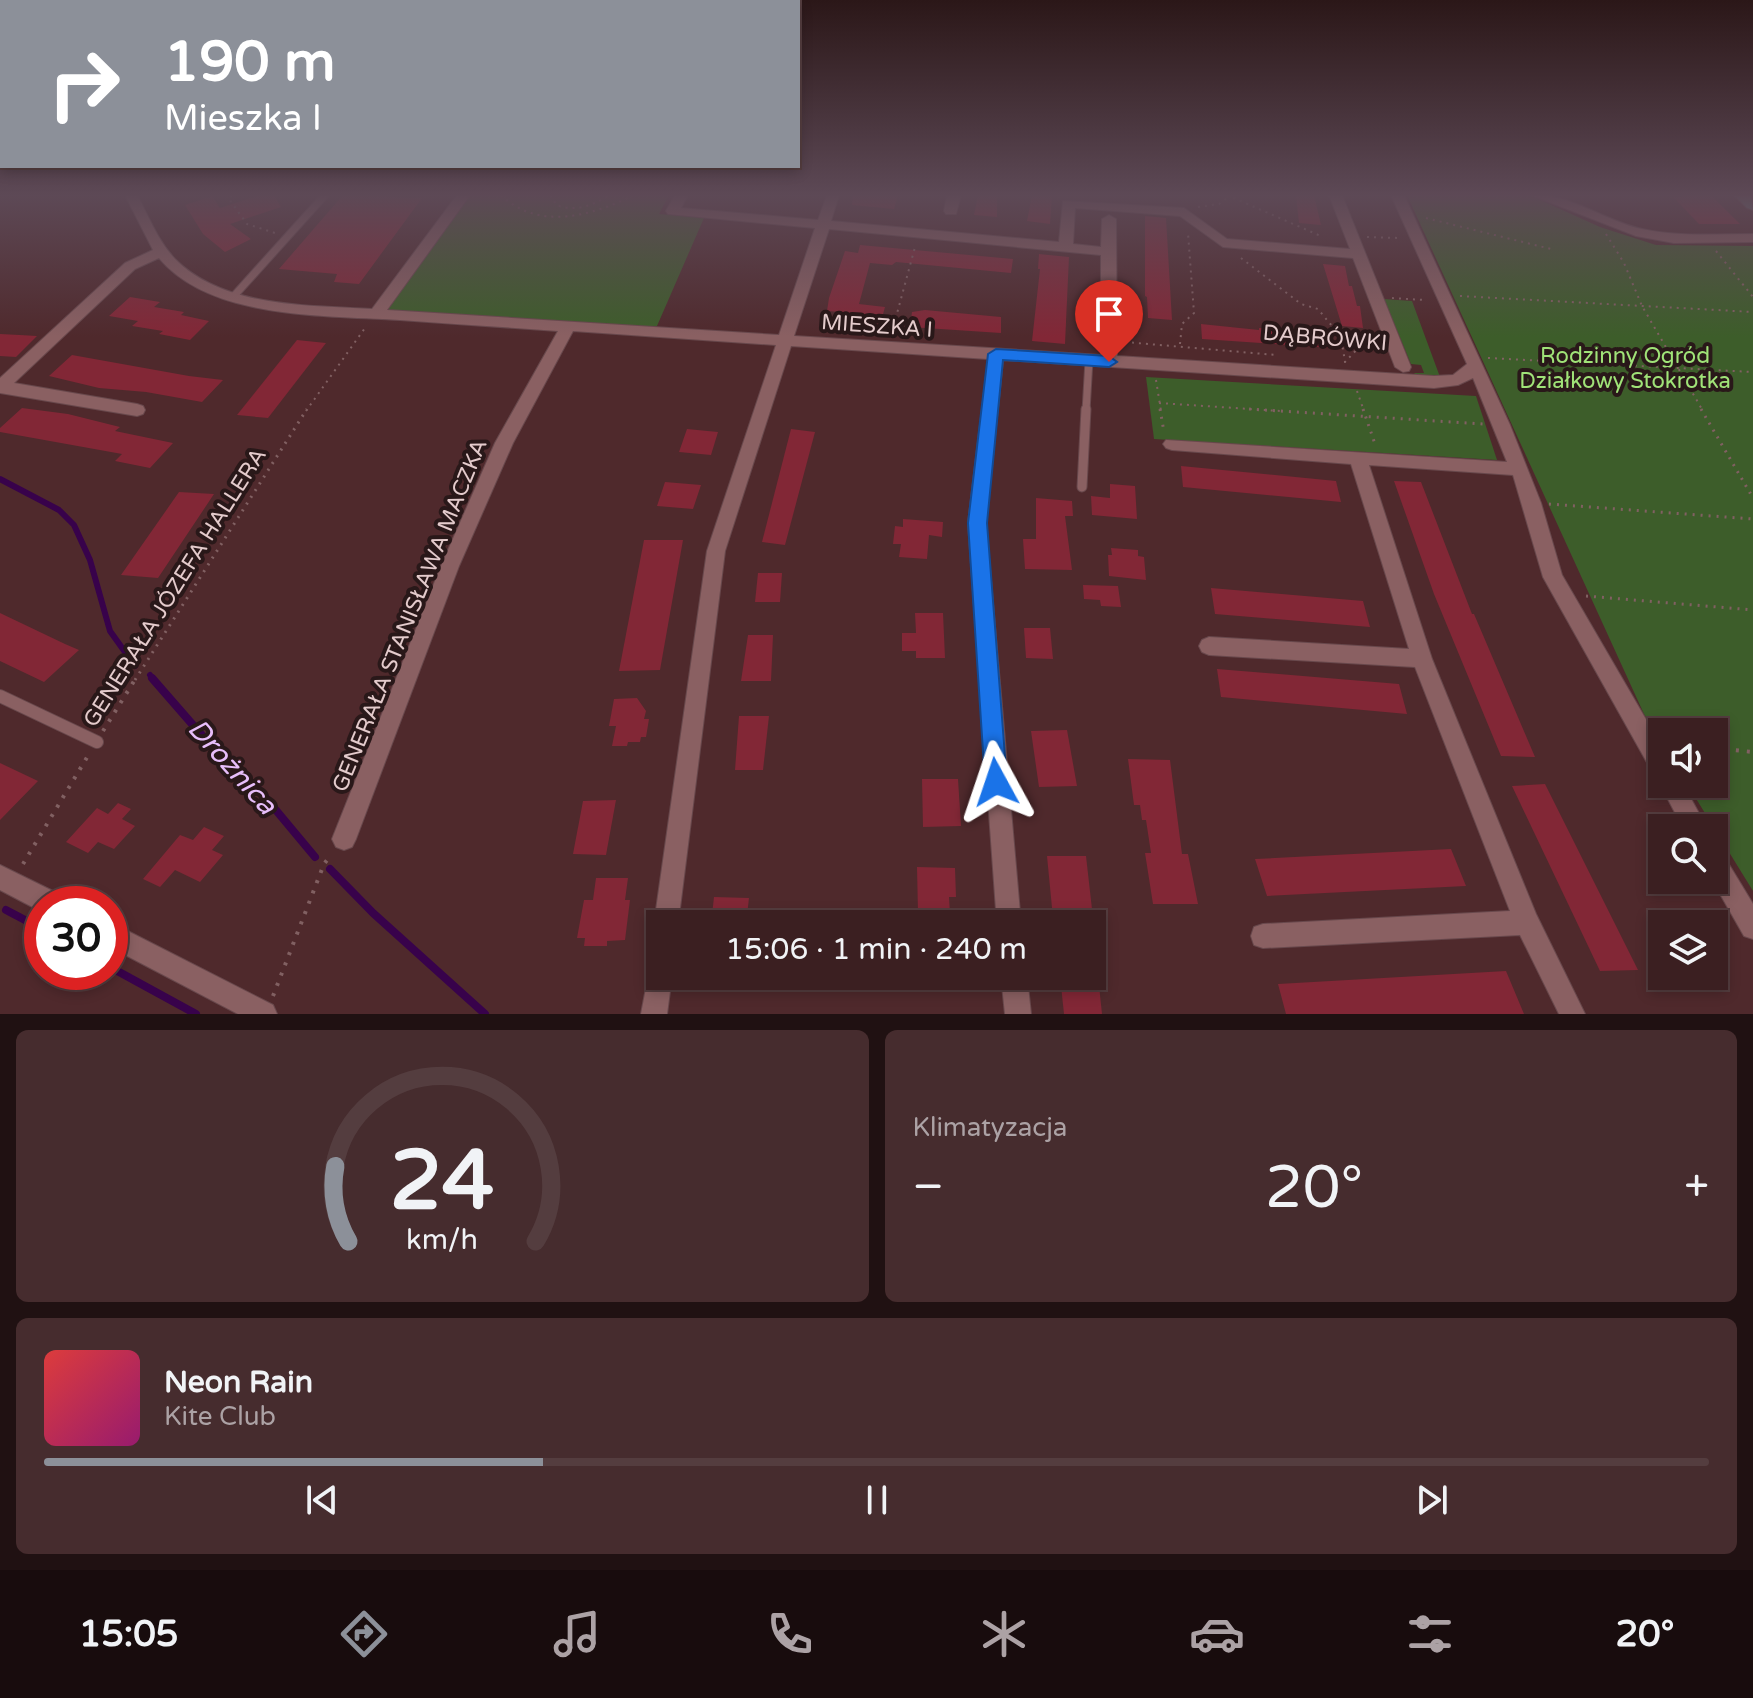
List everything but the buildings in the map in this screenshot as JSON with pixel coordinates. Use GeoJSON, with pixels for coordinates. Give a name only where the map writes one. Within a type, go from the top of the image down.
{"type":"FeatureCollection","features":[{"type":"Feature","properties":{"kind":"street","name":"MIESZKA I"},"geometry":{"type":"LineString","coordinates":[[156,242],[161,251],[193,279],[233,297],[287,308],[1089,360],[1108,354],[1153,365],[1449,382],[1464,379],[1474,360]]}},
{"type":"Feature","properties":{"kind":"street"},"geometry":{"type":"LineString","coordinates":[[375,315],[429,242]]}},
{"type":"Feature","properties":{"kind":"street"},"geometry":{"type":"LineString","coordinates":[[668,910],[716,551],[816,242]]}},
{"type":"Feature","properties":{"kind":"street"},"geometry":{"type":"LineString","coordinates":[[1017,242],[1108,252]]}},
{"type":"Feature","properties":{"kind":"street"},"geometry":{"type":"LineString","coordinates":[[1066,242],[1066,247]]}},
{"type":"Feature","properties":{"kind":"street"},"geometry":{"type":"LineString","coordinates":[[1108,242],[1108,354]]}},
{"type":"Feature","properties":{"kind":"street","name":"DĄBRÓWKI"},"geometry":{"type":"LineString","coordinates":[[1354,242],[1403,367]]}},
{"type":"Feature","properties":{"kind":"street"},"geometry":{"type":"LineString","coordinates":[[1420,242],[1502,425],[1532,503],[1553,577],[1648,743]]}},
{"type":"Feature","properties":{"kind":"street"},"geometry":{"type":"LineString","coordinates":[[1223,243],[1359,254]]}},
{"type":"Feature","properties":{"kind":"street"},"geometry":{"type":"LineString","coordinates":[[0,387],[130,266],[161,251]]}},
{"type":"Feature","properties":{"kind":"street","name":"GENERAŁA STANISŁAWA MACZKA"},"geometry":{"type":"LineString","coordinates":[[344,839],[450,566],[504,443],[568,326]]}},
{"type":"Feature","properties":{"kind":"street"},"geometry":{"type":"LineString","coordinates":[[996,354],[977,523],[1008,910]]}},
{"type":"Feature","properties":{"kind":"street"},"geometry":{"type":"LineString","coordinates":[[0,387],[137,410]]}},
{"type":"Feature","properties":{"kind":"street"},"geometry":{"type":"LineString","coordinates":[[1172,444],[1519,469]]}},
{"type":"Feature","properties":{"kind":"street"},"geometry":{"type":"LineString","coordinates":[[1358,458],[1422,659],[1527,922],[1572,1014]]}},
{"type":"Feature","properties":{"kind":"street"},"geometry":{"type":"LineString","coordinates":[[1209,646],[1422,659]]}},
{"type":"Feature","properties":{"kind":"street"},"geometry":{"type":"LineString","coordinates":[[6,880],[24,889]]}},
{"type":"Feature","properties":{"kind":"street"},"geometry":{"type":"LineString","coordinates":[[1728,885],[1753,927]]}},
{"type":"Feature","properties":{"kind":"street"},"geometry":{"type":"LineString","coordinates":[[1263,936],[1527,922]]}},
{"type":"Feature","properties":{"kind":"street"},"geometry":{"type":"LineString","coordinates":[[128,942],[268,1007]]}},
{"type":"Feature","properties":{"kind":"street"},"geometry":{"type":"LineString","coordinates":[[654,1014],[657,990]]}},
{"type":"Feature","properties":{"kind":"street"},"geometry":{"type":"LineString","coordinates":[[1015,990],[1018,1014]]}},
{"type":"Feature","properties":{"kind":"lane"},"geometry":{"type":"LineString","coordinates":[[233,297],[282,242]]}},
{"type":"Feature","properties":{"kind":"lane"},"geometry":{"type":"LineString","coordinates":[[1082,487],[1089,360]]}},
{"type":"Feature","properties":{"kind":"lane"},"geometry":{"type":"LineString","coordinates":[[0,696],[97,742]]}},
{"type":"Feature","properties":{"kind":"path"},"geometry":{"type":"LineString","coordinates":[[888,348],[916,242]]}},
{"type":"Feature","properties":{"kind":"path"},"geometry":{"type":"LineString","coordinates":[[1180,345],[1182,324],[1194,313],[1187,242]]}},
{"type":"Feature","properties":{"kind":"path"},"geometry":{"type":"LineString","coordinates":[[1300,250],[1312,242]]}},
{"type":"Feature","properties":{"kind":"path"},"geometry":{"type":"LineString","coordinates":[[1335,242],[1359,254]]}},
{"type":"Feature","properties":{"kind":"path"},"geometry":{"type":"LineString","coordinates":[[1524,242],[1555,250]]}},
{"type":"Feature","properties":{"kind":"path"},"geometry":{"type":"LineString","coordinates":[[1612,242],[1642,306],[1753,498]]}},
{"type":"Feature","properties":{"kind":"path"},"geometry":{"type":"LineString","coordinates":[[1709,242],[1753,297]]}},
{"type":"Feature","properties":{"kind":"path"},"geometry":{"type":"LineString","coordinates":[[1223,243],[1301,304],[1318,309],[1341,337],[1345,362]]}},
{"type":"Feature","properties":{"kind":"path"},"geometry":{"type":"LineString","coordinates":[[1445,295],[1753,312]]}},
{"type":"Feature","properties":{"kind":"path"},"geometry":{"type":"LineString","coordinates":[[1411,299],[1424,300]]}},
{"type":"Feature","properties":{"kind":"path","name":"GENERAŁA JÓZEFA HALLERA"},"geometry":{"type":"LineString","coordinates":[[6,880],[97,742],[287,437],[375,315]]}},
{"type":"Feature","properties":{"kind":"path"},"geometry":{"type":"LineString","coordinates":[[1345,362],[1362,344],[1390,330]]}},
{"type":"Feature","properties":{"kind":"path","name":"DĄBRÓWKI"},"geometry":{"type":"LineString","coordinates":[[1108,354],[1129,340],[1285,356]]}},
{"type":"Feature","properties":{"kind":"path"},"geometry":{"type":"LineString","coordinates":[[1474,360],[1753,372]]}},
{"type":"Feature","properties":{"kind":"path","name":"DĄBRÓWKI"},"geometry":{"type":"LineString","coordinates":[[1345,362],[1360,363]]}},
{"type":"Feature","properties":{"kind":"path"},"geometry":{"type":"LineString","coordinates":[[1153,365],[1165,436],[1172,444]]}},
{"type":"Feature","properties":{"kind":"path"},"geometry":{"type":"LineString","coordinates":[[1356,385],[1380,459]]}},
{"type":"Feature","properties":{"kind":"path"},"geometry":{"type":"LineString","coordinates":[[1159,403],[1502,425]]}},
{"type":"Feature","properties":{"kind":"path"},"geometry":{"type":"LineString","coordinates":[[1532,503],[1753,519]]}},
{"type":"Feature","properties":{"kind":"path"},"geometry":{"type":"LineString","coordinates":[[1563,593],[1753,610]]}},
{"type":"Feature","properties":{"kind":"path"},"geometry":{"type":"LineString","coordinates":[[1728,749],[1753,752]]}},
{"type":"Feature","properties":{"kind":"path"},"geometry":{"type":"LineString","coordinates":[[268,1007],[324,864]]}},
{"type":"Feature","properties":{"kind":"green space"},"geometry":{"type":"Polygon","coordinates":[[[428,242],[693,242],[657,326],[568,326],[375,315],[428,242]]]}},
{"type":"Feature","properties":{"kind":"green space","name":"Rodzinny Ogród Działkowy Stokrotka"},"geometry":{"type":"Polygon","coordinates":[[[1429,242],[1648,242],[1753,246],[1753,891],[1728,850],[1728,814],[1706,814],[1696,798],[1728,798],[1728,718],[1648,718],[1648,720],[1429,242]]]}},
{"type":"Feature","properties":{"kind":"green space"},"geometry":{"type":"Polygon","coordinates":[[[1384,299],[1412,301],[1440,377],[1417,376],[1414,373],[1424,373],[1421,365],[1411,364],[1384,299]]]}},
{"type":"Feature","properties":{"kind":"green space"},"geometry":{"type":"Polygon","coordinates":[[[1146,377],[1476,396],[1497,460],[1154,439],[1146,377]]]}},
{"type":"Feature","properties":{"kind":"waterway","name":"Drożnica"},"geometry":{"type":"LineString","coordinates":[[0,479],[59,510],[74,525],[90,560],[110,631],[135,666]]}},
{"type":"Feature","properties":{"kind":"waterway","name":"Drożnica"},"geometry":{"type":"LineString","coordinates":[[150,675],[154,680]]}},
{"type":"Feature","properties":{"kind":"waterway","name":"Drożnica"},"geometry":{"type":"LineString","coordinates":[[152,678],[206,740],[260,791],[315,857]]}},
{"type":"Feature","properties":{"kind":"waterway","name":"Drożnica"},"geometry":{"type":"LineString","coordinates":[[330,869],[373,913],[485,1014]]}},
{"type":"Feature","properties":{"kind":"waterway"},"geometry":{"type":"LineString","coordinates":[[6,910],[24,920]]}},
{"type":"Feature","properties":{"kind":"waterway"},"geometry":{"type":"LineString","coordinates":[[128,977],[196,1014]]}},
{"type":"Feature","properties":{"kind":"route"},"geometry":{"type":"LineString","coordinates":[[996,782],[977,523],[996,354],[1109,362]]}}]}
